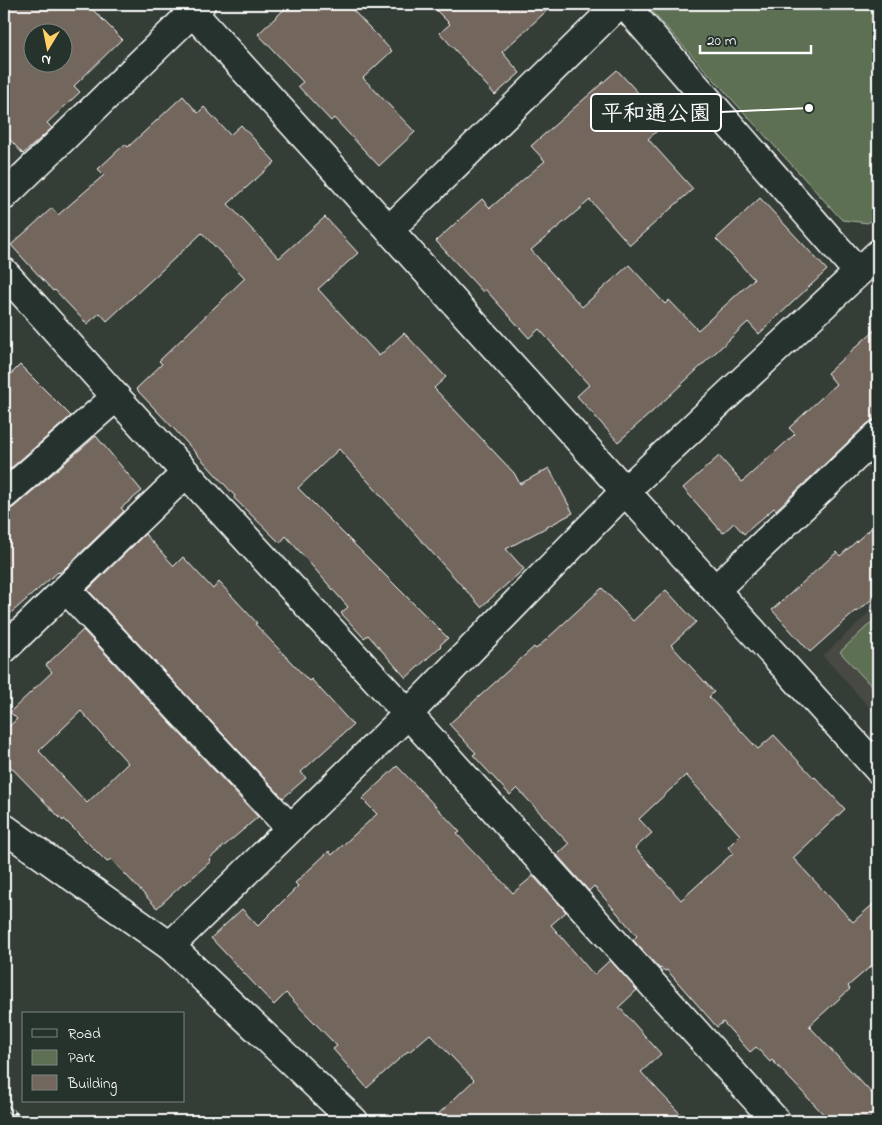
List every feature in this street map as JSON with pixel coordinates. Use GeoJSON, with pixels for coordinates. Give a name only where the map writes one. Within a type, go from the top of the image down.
{"type":"FeatureCollection","features":[{"type":"Feature","properties":{"kind":"street"},"geometry":{"type":"LineString","coordinates":[[390,229],[619,4]]}},
{"type":"Feature","properties":{"kind":"street"},"geometry":{"type":"LineString","coordinates":[[624,4],[858,272]]}},
{"type":"Feature","properties":{"kind":"street"},"geometry":{"type":"LineString","coordinates":[[4,196],[193,6],[625,491],[878,769]]}},
{"type":"Feature","properties":{"kind":"street"},"geometry":{"type":"LineString","coordinates":[[170,946],[408,714],[625,491],[878,254]]}},
{"type":"Feature","properties":{"kind":"street"},"geometry":{"type":"LineString","coordinates":[[4,272],[116,397],[408,714],[776,1121]]}},
{"type":"Feature","properties":{"kind":"street"},"geometry":{"type":"LineString","coordinates":[[4,495],[116,397]]}},
{"type":"Feature","properties":{"kind":"street"},"geometry":{"type":"LineString","coordinates":[[716,590],[878,435]]}},
{"type":"Feature","properties":{"kind":"street"},"geometry":{"type":"LineString","coordinates":[[4,649],[186,473]]}},
{"type":"Feature","properties":{"kind":"street"},"geometry":{"type":"LineString","coordinates":[[66,589],[290,828]]}},
{"type":"Feature","properties":{"kind":"street"},"geometry":{"type":"LineString","coordinates":[[4,828],[170,946],[354,1121]]}},
{"type":"Feature","properties":{"kind":"shaded area"},"geometry":{"type":"Polygon","coordinates":[[[878,604],[878,717],[823,656],[878,604]]]}},
{"type":"Feature","properties":{"kind":"green space"},"geometry":{"type":"Polygon","coordinates":[[[645,4],[878,4],[878,213],[868,223],[842,220],[645,4]]]}},
{"type":"Feature","properties":{"kind":"green space"},"geometry":{"type":"Polygon","coordinates":[[[878,616],[878,693],[840,652],[878,616]]]}},
{"type":"Feature","properties":{"kind":"building"},"geometry":{"type":"Polygon","coordinates":[[[4,4],[87,4],[122,39],[74,86],[80,92],[47,123],[52,128],[23,154],[4,133],[4,4]]]}},
{"type":"Feature","properties":{"kind":"building"},"geometry":{"type":"Polygon","coordinates":[[[290,4],[347,4],[392,51],[363,78],[415,132],[379,166],[334,118],[331,121],[298,86],[303,82],[258,34],[290,4]]]}},
{"type":"Feature","properties":{"kind":"building"},"geometry":{"type":"Polygon","coordinates":[[[430,4],[554,4],[502,52],[520,73],[495,95],[440,33],[450,24],[430,4]]]}},
{"type":"Feature","properties":{"kind":"building"},"geometry":{"type":"Polygon","coordinates":[[[617,70],[666,123],[648,139],[693,189],[630,245],[590,200],[531,250],[582,307],[629,265],[665,304],[669,300],[698,330],[754,279],[716,239],[760,198],[827,270],[759,334],[748,322],[618,442],[577,396],[589,385],[539,329],[529,338],[485,289],[483,292],[436,241],[482,199],[490,208],[545,161],[531,146],[617,70]]]}},
{"type":"Feature","properties":{"kind":"building"},"geometry":{"type":"Polygon","coordinates":[[[183,96],[198,113],[204,107],[230,135],[241,125],[275,162],[228,204],[279,258],[325,217],[358,253],[318,289],[379,356],[404,333],[446,377],[434,388],[514,473],[520,484],[549,468],[573,513],[506,549],[524,569],[481,607],[339,449],[298,488],[448,638],[406,678],[368,635],[364,638],[341,613],[348,607],[286,536],[280,543],[234,498],[235,496],[136,389],[162,364],[159,361],[245,278],[202,233],[107,321],[100,313],[87,324],[55,290],[53,291],[11,245],[52,208],[58,215],[104,175],[98,169],[125,144],[128,147],[183,96]]]}},
{"type":"Feature","properties":{"kind":"building"},"geometry":{"type":"Polygon","coordinates":[[[878,327],[878,416],[867,424],[776,510],[774,508],[744,534],[734,523],[723,533],[683,488],[719,456],[742,482],[795,434],[789,428],[836,384],[827,373],[878,327]]]}},
{"type":"Feature","properties":{"kind":"building"},"geometry":{"type":"Polygon","coordinates":[[[20,365],[71,416],[4,474],[4,381],[20,365]]]}},
{"type":"Feature","properties":{"kind":"building"},"geometry":{"type":"Polygon","coordinates":[[[96,436],[142,491],[121,508],[124,511],[64,569],[58,572],[4,619],[4,510],[14,507],[96,436]]]}},
{"type":"Feature","properties":{"kind":"building"},"geometry":{"type":"Polygon","coordinates":[[[878,522],[878,594],[810,652],[772,610],[837,552],[840,556],[878,522]]]}},
{"type":"Feature","properties":{"kind":"building"},"geometry":{"type":"Polygon","coordinates":[[[145,534],[174,566],[183,557],[213,589],[219,582],[257,623],[255,624],[309,681],[311,679],[353,725],[301,772],[306,778],[283,798],[88,590],[145,534]]]}},
{"type":"Feature","properties":{"kind":"building"},"geometry":{"type":"Polygon","coordinates":[[[602,588],[633,621],[666,590],[696,622],[671,645],[714,692],[709,697],[758,749],[774,735],[845,809],[793,858],[853,922],[878,900],[878,960],[848,986],[850,989],[809,1026],[878,1100],[878,1121],[830,1121],[772,1060],[770,1062],[756,1047],[750,1052],[723,1022],[717,1027],[667,970],[660,969],[633,940],[637,936],[594,886],[589,891],[557,855],[569,844],[517,788],[510,795],[473,755],[476,753],[449,724],[534,647],[536,649],[602,588]],[[686,775],[639,819],[652,833],[635,848],[681,900],[733,853],[728,847],[740,835],[686,775]]]}},
{"type":"Feature","properties":{"kind":"building"},"geometry":{"type":"Polygon","coordinates":[[[83,630],[258,817],[209,859],[211,861],[157,908],[111,859],[107,862],[64,819],[63,821],[4,760],[4,731],[17,719],[10,712],[52,672],[46,665],[83,630]],[[81,711],[39,751],[87,803],[128,763],[81,711]]]}},
{"type":"Feature","properties":{"kind":"building"},"geometry":{"type":"Polygon","coordinates":[[[397,766],[460,832],[457,834],[513,893],[533,876],[566,912],[551,925],[594,975],[610,960],[637,990],[619,1007],[661,1054],[641,1072],[687,1121],[431,1121],[474,1080],[430,1034],[367,1088],[333,1049],[337,1046],[286,993],[274,1005],[211,938],[242,909],[258,926],[298,886],[295,883],[329,851],[332,855],[377,814],[362,799],[397,766]]]}},
{"type":"Feature","properties":{"kind":"railway"},"geometry":{"type":"LineString","coordinates":[[4,1106],[24,1121]]}},
{"type":"Feature","properties":{"kind":"place","name":"平和通公園"},"geometry":{"type":"Point","coordinates":[809,108]}}]}
